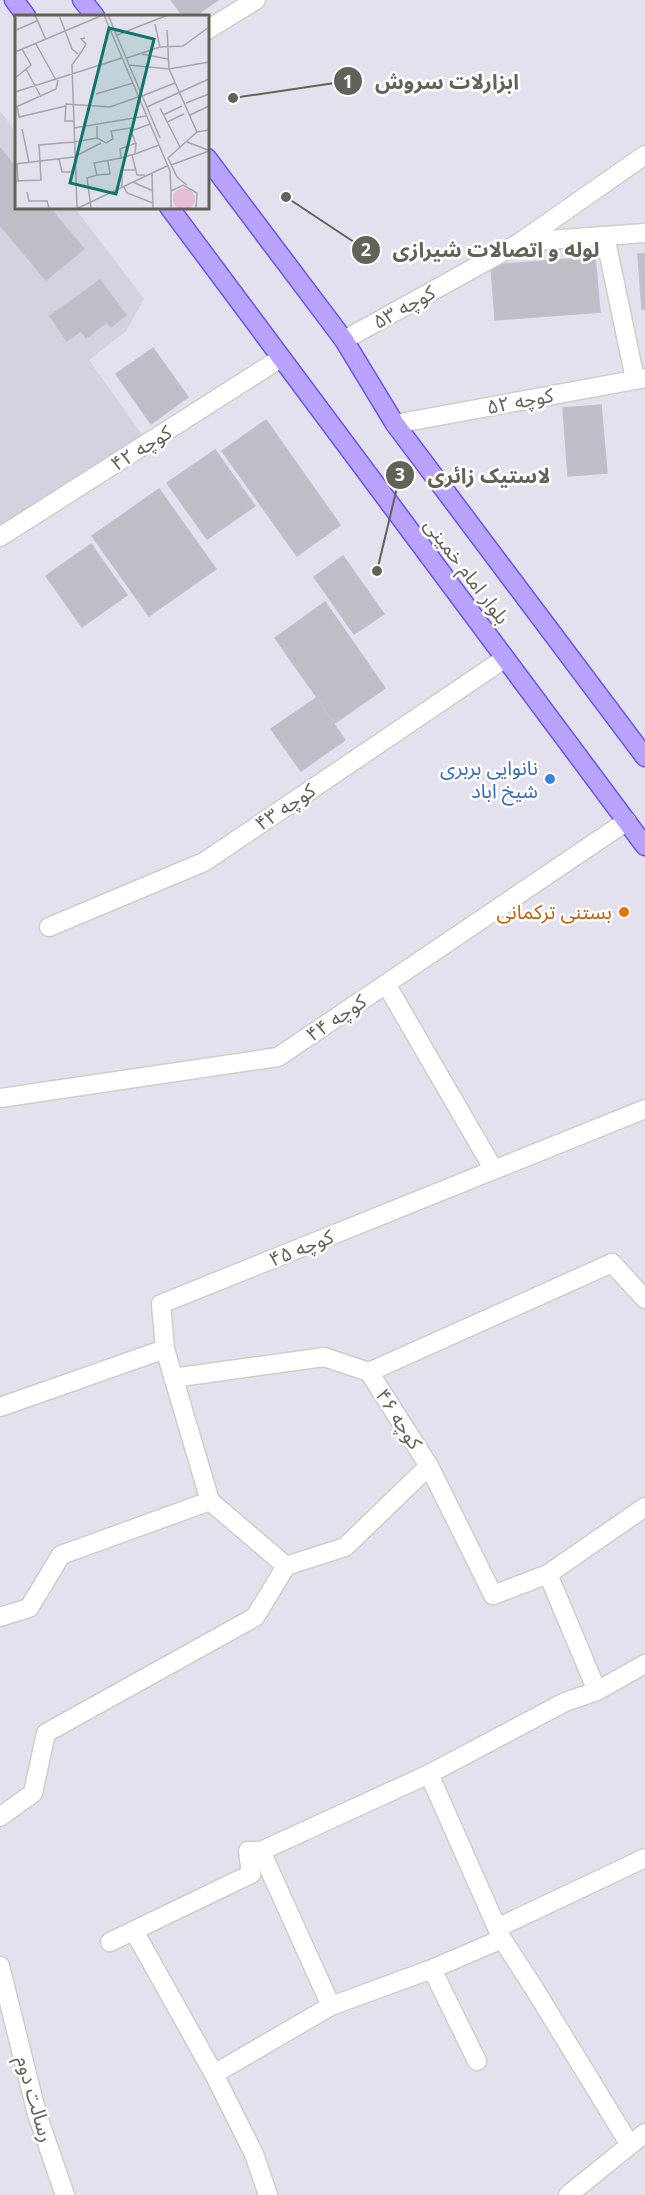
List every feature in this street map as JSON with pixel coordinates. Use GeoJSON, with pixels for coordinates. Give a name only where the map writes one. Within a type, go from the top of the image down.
{"type":"FeatureCollection","features":[{"type":"Feature","properties":{"kind":"main road"},"geometry":{"type":"LineString","coordinates":[[14,0],[25,15]]}},
{"type":"Feature","properties":{"kind":"main road"},"geometry":{"type":"LineString","coordinates":[[82,0],[94,15]]}},
{"type":"Feature","properties":{"kind":"main road","name":"بلوار امام خمینی"},"geometry":{"type":"LineString","coordinates":[[208,159],[344,340],[395,424],[645,758]]}},
{"type":"Feature","properties":{"kind":"main road","name":"بلوار امام خمینی"},"geometry":{"type":"LineString","coordinates":[[170,208],[645,846]]}},
{"type":"Feature","properties":{"kind":"street"},"geometry":{"type":"LineString","coordinates":[[208,29],[256,0]]}},
{"type":"Feature","properties":{"kind":"street","name":"کوچه ۵۳"},"geometry":{"type":"LineString","coordinates":[[344,340],[519,243],[645,155]]}},
{"type":"Feature","properties":{"kind":"street"},"geometry":{"type":"LineString","coordinates":[[519,243],[645,233]]}},
{"type":"Feature","properties":{"kind":"street"},"geometry":{"type":"LineString","coordinates":[[605,236],[640,379]]}},
{"type":"Feature","properties":{"kind":"street","name":"کوچه ۴۲"},"geometry":{"type":"LineString","coordinates":[[0,537],[281,358]]}},
{"type":"Feature","properties":{"kind":"street","name":"کوچه ۵۲"},"geometry":{"type":"LineString","coordinates":[[395,424],[640,379]]}},
{"type":"Feature","properties":{"kind":"street","name":"کوچه ۴۳"},"geometry":{"type":"LineString","coordinates":[[49,927],[204,862],[504,659]]}},
{"type":"Feature","properties":{"kind":"street","name":"کوچه ۴۴"},"geometry":{"type":"LineString","coordinates":[[0,1098],[278,1057],[627,821]]}},
{"type":"Feature","properties":{"kind":"street"},"geometry":{"type":"LineString","coordinates":[[386,984],[494,1170]]}},
{"type":"Feature","properties":{"kind":"street","name":"کوچه ۴۵"},"geometry":{"type":"LineString","coordinates":[[165,1349],[160,1304],[645,1109]]}},
{"type":"Feature","properties":{"kind":"street","name":"کوچه ۴۶"},"geometry":{"type":"LineString","coordinates":[[286,1566],[345,1547],[429,1466],[369,1372],[612,1263],[645,1299]]}},
{"type":"Feature","properties":{"kind":"street"},"geometry":{"type":"LineString","coordinates":[[0,1407],[165,1349],[210,1501],[286,1566],[255,1617],[46,1733],[33,1793],[0,1817]]}},
{"type":"Feature","properties":{"kind":"street"},"geometry":{"type":"LineString","coordinates":[[173,1378],[324,1357],[369,1372]]}},
{"type":"Feature","properties":{"kind":"street"},"geometry":{"type":"LineString","coordinates":[[429,1466],[493,1595],[548,1574],[645,1507]]}},
{"type":"Feature","properties":{"kind":"street"},"geometry":{"type":"LineString","coordinates":[[0,1617],[29,1608],[62,1555],[210,1501]]}},
{"type":"Feature","properties":{"kind":"street"},"geometry":{"type":"LineString","coordinates":[[548,1574],[597,1691]]}},
{"type":"Feature","properties":{"kind":"street"},"geometry":{"type":"LineString","coordinates":[[110,1942],[251,1874],[249,1851],[261,1851],[429,1774],[565,1702],[597,1691],[645,1664]]}},
{"type":"Feature","properties":{"kind":"street"},"geometry":{"type":"LineString","coordinates":[[429,1774],[499,1934],[630,2145]]}},
{"type":"Feature","properties":{"kind":"street"},"geometry":{"type":"LineString","coordinates":[[261,1851],[331,2006]]}},
{"type":"Feature","properties":{"kind":"street"},"geometry":{"type":"LineString","coordinates":[[214,2074],[331,2006],[432,1969],[645,1858]]}},
{"type":"Feature","properties":{"kind":"street"},"geometry":{"type":"LineString","coordinates":[[135,1931],[214,2074],[254,2154],[268,2195]]}},
{"type":"Feature","properties":{"kind":"street","name":"رسالت دوم"},"geometry":{"type":"LineString","coordinates":[[0,1966],[9,2039],[64,2195]]}},
{"type":"Feature","properties":{"kind":"street"},"geometry":{"type":"LineString","coordinates":[[432,1969],[477,2061]]}},
{"type":"Feature","properties":{"kind":"street"},"geometry":{"type":"LineString","coordinates":[[568,2195],[645,2133]]}},
{"type":"Feature","properties":{"kind":"shaded area"},"geometry":{"type":"Polygon","coordinates":[[[0,111],[15,131],[15,208],[75,208],[144,299],[126,331],[89,360],[143,436],[0,526],[0,111]]]}},
{"type":"Feature","properties":{"kind":"building"},"geometry":{"type":"Polygon","coordinates":[[[171,0],[218,0],[196,15],[182,15],[171,0]]]}},
{"type":"Feature","properties":{"kind":"building"},"geometry":{"type":"Polygon","coordinates":[[[0,148],[15,167],[15,208],[50,208],[84,249],[46,280],[0,225],[0,148]]]}},
{"type":"Feature","properties":{"kind":"building"},"geometry":{"type":"Polygon","coordinates":[[[638,254],[645,254],[645,309],[642,309],[638,254]]]}},
{"type":"Feature","properties":{"kind":"building"},"geometry":{"type":"Polygon","coordinates":[[[595,257],[600,312],[495,320],[491,265],[595,257]]]}},
{"type":"Feature","properties":{"kind":"building"},"geometry":{"type":"Polygon","coordinates":[[[100,280],[126,315],[111,327],[107,322],[86,338],[81,331],[67,341],[50,316],[100,280]]]}},
{"type":"Feature","properties":{"kind":"building"},"geometry":{"type":"Polygon","coordinates":[[[153,348],[188,397],[151,424],[116,374],[153,348]]]}},
{"type":"Feature","properties":{"kind":"building"},"geometry":{"type":"Polygon","coordinates":[[[601,405],[607,473],[568,476],[563,408],[601,405]]]}},
{"type":"Feature","properties":{"kind":"building"},"geometry":{"type":"Polygon","coordinates":[[[266,420],[340,525],[297,556],[222,451],[266,420]]]}},
{"type":"Feature","properties":{"kind":"building"},"geometry":{"type":"Polygon","coordinates":[[[215,450],[255,506],[207,539],[167,483],[215,450]]]}},
{"type":"Feature","properties":{"kind":"building"},"geometry":{"type":"Polygon","coordinates":[[[159,489],[216,569],[149,616],[92,536],[159,489]]]}},
{"type":"Feature","properties":{"kind":"building"},"geometry":{"type":"Polygon","coordinates":[[[91,544],[127,595],[82,627],[46,576],[91,544]]]}},
{"type":"Feature","properties":{"kind":"building"},"geometry":{"type":"Polygon","coordinates":[[[343,556],[384,614],[354,634],[314,577],[343,556]]]}},
{"type":"Feature","properties":{"kind":"building"},"geometry":{"type":"Polygon","coordinates":[[[325,602],[385,688],[335,723],[275,638],[325,602]]]}},
{"type":"Feature","properties":{"kind":"building"},"geometry":{"type":"Polygon","coordinates":[[[316,698],[345,740],[301,771],[271,729],[316,698]]]}},
{"type":"Feature","properties":{"kind":"place","name":"ابزارلات سروش"},"geometry":{"type":"Point","coordinates":[233,98]}},
{"type":"Feature","properties":{"kind":"place","name":"لوله و اتصالات شیرازی"},"geometry":{"type":"Point","coordinates":[286,197]}},
{"type":"Feature","properties":{"kind":"place","name":"لاستیک زائری"},"geometry":{"type":"Point","coordinates":[377,571]}},
{"type":"Feature","properties":{"kind":"place","name":"نانوایی بربری شیخ اباد"},"geometry":{"type":"Point","coordinates":[550,779]}},
{"type":"Feature","properties":{"kind":"place","name":"بستنی ترکمانی"},"geometry":{"type":"Point","coordinates":[624,912]}}]}
